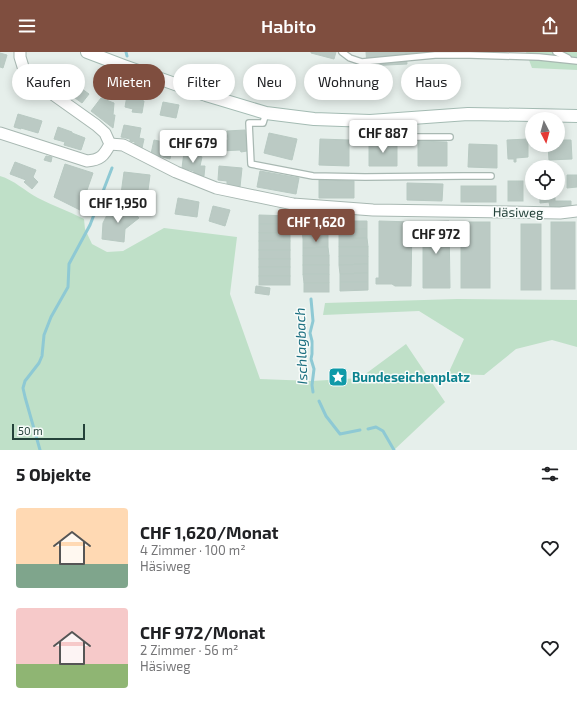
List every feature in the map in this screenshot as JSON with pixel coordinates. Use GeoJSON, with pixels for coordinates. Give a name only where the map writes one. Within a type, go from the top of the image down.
{"type":"FeatureCollection","features":[{"type":"Feature","properties":{"kind":"main road"},"geometry":{"type":"LineString","coordinates":[[87,52],[206,95],[266,113],[314,119],[370,121],[468,114],[577,116]]}},
{"type":"Feature","properties":{"kind":"street"},"geometry":{"type":"LineString","coordinates":[[0,133],[87,161],[100,158],[106,152],[110,144],[105,133],[96,125],[37,83],[24,70],[20,52]]}},
{"type":"Feature","properties":{"kind":"street","name":"Häsiweg"},"geometry":{"type":"LineString","coordinates":[[110,144],[123,145],[176,172],[216,188],[293,204],[373,210],[560,213],[577,211]]}},
{"type":"Feature","properties":{"kind":"lane"},"geometry":{"type":"LineString","coordinates":[[342,52],[350,58],[362,62],[435,56],[470,55],[539,56],[574,61]]}},
{"type":"Feature","properties":{"kind":"lane"},"geometry":{"type":"LineString","coordinates":[[556,52],[574,61]]}},
{"type":"Feature","properties":{"kind":"lane"},"geometry":{"type":"LineString","coordinates":[[266,113],[263,123],[249,123],[251,164],[313,176],[491,176]]}},
{"type":"Feature","properties":{"kind":"lane"},"geometry":{"type":"LineString","coordinates":[[406,118],[409,137],[450,137]]}},
{"type":"Feature","properties":{"kind":"green space"},"geometry":{"type":"Polygon","coordinates":[[[526,52],[577,52],[577,70],[532,68],[526,52]]]}},
{"type":"Feature","properties":{"kind":"green space"},"geometry":{"type":"Polygon","coordinates":[[[0,176],[15,183],[38,198],[84,219],[85,229],[92,244],[107,252],[123,251],[164,228],[237,237],[230,294],[260,379],[312,381],[360,378],[406,344],[445,402],[394,450],[0,450],[0,176]]]}},
{"type":"Feature","properties":{"kind":"green space"},"geometry":{"type":"Polygon","coordinates":[[[457,299],[577,300],[577,347],[552,340],[516,349],[484,375],[448,374],[464,339],[419,311],[323,315],[325,303],[457,299]]]}},
{"type":"Feature","properties":{"kind":"building"},"geometry":{"type":"Polygon","coordinates":[[[311,52],[336,52],[334,59],[311,52]]]}},
{"type":"Feature","properties":{"kind":"building"},"geometry":{"type":"Polygon","coordinates":[[[366,52],[406,52],[407,64],[367,64],[366,52]]]}},
{"type":"Feature","properties":{"kind":"building"},"geometry":{"type":"Polygon","coordinates":[[[406,52],[436,52],[406,54],[406,52]]]}},
{"type":"Feature","properties":{"kind":"building"},"geometry":{"type":"Polygon","coordinates":[[[0,53],[7,55],[3,68],[0,67],[0,53]]]}},
{"type":"Feature","properties":{"kind":"building"},"geometry":{"type":"Polygon","coordinates":[[[85,91],[89,94],[85,99],[85,91]]]}},
{"type":"Feature","properties":{"kind":"building"},"geometry":{"type":"Polygon","coordinates":[[[99,100],[106,100],[114,103],[113,115],[115,115],[113,128],[91,111],[99,100]]]}},
{"type":"Feature","properties":{"kind":"building"},"geometry":{"type":"Polygon","coordinates":[[[126,100],[144,101],[142,113],[132,112],[133,109],[125,107],[126,100]]]}},
{"type":"Feature","properties":{"kind":"building"},"geometry":{"type":"Polygon","coordinates":[[[163,102],[179,105],[176,118],[160,115],[163,102]]]}},
{"type":"Feature","properties":{"kind":"building"},"geometry":{"type":"Polygon","coordinates":[[[18,114],[42,121],[38,133],[14,127],[18,114]]]}},
{"type":"Feature","properties":{"kind":"building"},"geometry":{"type":"Polygon","coordinates":[[[124,125],[141,128],[139,138],[144,139],[142,148],[134,146],[135,142],[130,141],[130,139],[121,137],[124,125]]]}},
{"type":"Feature","properties":{"kind":"building"},"geometry":{"type":"Polygon","coordinates":[[[58,127],[85,138],[81,150],[64,145],[65,142],[54,139],[58,127]]]}},
{"type":"Feature","properties":{"kind":"building"},"geometry":{"type":"Polygon","coordinates":[[[245,130],[247,151],[220,151],[219,141],[228,140],[227,131],[245,130]]]}},
{"type":"Feature","properties":{"kind":"building"},"geometry":{"type":"Polygon","coordinates":[[[269,133],[297,139],[292,160],[264,153],[269,133]]]}},
{"type":"Feature","properties":{"kind":"building"},"geometry":{"type":"Polygon","coordinates":[[[320,139],[349,140],[349,166],[319,165],[320,139]]]}},
{"type":"Feature","properties":{"kind":"building"},"geometry":{"type":"Polygon","coordinates":[[[525,139],[525,152],[528,152],[528,157],[516,158],[516,162],[514,162],[514,159],[508,159],[507,140],[525,139]]]}},
{"type":"Feature","properties":{"kind":"building"},"geometry":{"type":"Polygon","coordinates":[[[154,140],[173,144],[170,159],[151,154],[154,140]]]}},
{"type":"Feature","properties":{"kind":"building"},"geometry":{"type":"Polygon","coordinates":[[[565,140],[571,140],[572,159],[549,160],[548,152],[565,152],[565,140]]]}},
{"type":"Feature","properties":{"kind":"building"},"geometry":{"type":"Polygon","coordinates":[[[369,141],[397,142],[397,166],[369,166],[369,141]]]}},
{"type":"Feature","properties":{"kind":"building"},"geometry":{"type":"Polygon","coordinates":[[[418,141],[447,142],[447,166],[418,166],[418,141]]]}},
{"type":"Feature","properties":{"kind":"building"},"geometry":{"type":"Polygon","coordinates":[[[469,144],[497,145],[497,168],[468,167],[469,144]]]}},
{"type":"Feature","properties":{"kind":"building"},"geometry":{"type":"Polygon","coordinates":[[[184,152],[202,157],[200,166],[205,166],[204,176],[193,175],[194,171],[182,168],[184,152]]]}},
{"type":"Feature","properties":{"kind":"building"},"geometry":{"type":"Polygon","coordinates":[[[46,156],[52,157],[51,162],[44,160],[46,156]]]}},
{"type":"Feature","properties":{"kind":"building"},"geometry":{"type":"Polygon","coordinates":[[[15,162],[36,170],[33,177],[38,182],[32,189],[24,182],[26,180],[10,174],[15,162]]]}},
{"type":"Feature","properties":{"kind":"building"},"geometry":{"type":"Polygon","coordinates":[[[65,164],[93,173],[80,210],[54,197],[65,164]]]}},
{"type":"Feature","properties":{"kind":"building"},"geometry":{"type":"Polygon","coordinates":[[[219,166],[242,168],[240,187],[227,186],[227,181],[218,180],[219,166]]]}},
{"type":"Feature","properties":{"kind":"building"},"geometry":{"type":"Polygon","coordinates":[[[260,171],[299,178],[296,194],[257,187],[260,171]]]}},
{"type":"Feature","properties":{"kind":"building"},"geometry":{"type":"Polygon","coordinates":[[[124,172],[150,175],[147,198],[121,194],[124,172]]]}},
{"type":"Feature","properties":{"kind":"building"},"geometry":{"type":"Polygon","coordinates":[[[567,175],[577,175],[577,187],[567,188],[567,175]]]}},
{"type":"Feature","properties":{"kind":"building"},"geometry":{"type":"Polygon","coordinates":[[[319,180],[354,181],[354,198],[319,198],[319,180]]]}},
{"type":"Feature","properties":{"kind":"building"},"geometry":{"type":"Polygon","coordinates":[[[508,181],[523,181],[523,201],[508,201],[508,181]]]}},
{"type":"Feature","properties":{"kind":"building"},"geometry":{"type":"Polygon","coordinates":[[[407,183],[443,184],[442,201],[407,200],[407,183]]]}},
{"type":"Feature","properties":{"kind":"building"},"geometry":{"type":"Polygon","coordinates":[[[461,186],[496,186],[496,202],[461,202],[461,186]]]}},
{"type":"Feature","properties":{"kind":"building"},"geometry":{"type":"Polygon","coordinates":[[[178,198],[199,202],[197,217],[175,214],[178,198]]]}},
{"type":"Feature","properties":{"kind":"building"},"geometry":{"type":"Polygon","coordinates":[[[540,200],[571,201],[571,206],[550,207],[549,202],[540,203],[540,200]]]}},
{"type":"Feature","properties":{"kind":"building"},"geometry":{"type":"Polygon","coordinates":[[[213,206],[230,210],[225,226],[209,221],[213,206]]]}},
{"type":"Feature","properties":{"kind":"building"},"geometry":{"type":"Polygon","coordinates":[[[110,209],[131,209],[139,218],[125,229],[124,242],[102,239],[103,223],[110,209]]]}},
{"type":"Feature","properties":{"kind":"building"},"geometry":{"type":"Polygon","coordinates":[[[259,215],[291,216],[291,224],[259,224],[259,215]]]}},
{"type":"Feature","properties":{"kind":"building"},"geometry":{"type":"Polygon","coordinates":[[[328,220],[328,229],[302,230],[302,221],[328,220]]]}},
{"type":"Feature","properties":{"kind":"building"},"geometry":{"type":"Polygon","coordinates":[[[339,221],[367,221],[367,229],[339,230],[339,221]]]}},
{"type":"Feature","properties":{"kind":"building"},"geometry":{"type":"Polygon","coordinates":[[[379,221],[412,222],[411,286],[376,284],[376,278],[379,278],[379,221]]]}},
{"type":"Feature","properties":{"kind":"building"},"geometry":{"type":"Polygon","coordinates":[[[449,221],[450,288],[423,288],[423,222],[449,221]]]}},
{"type":"Feature","properties":{"kind":"building"},"geometry":{"type":"Polygon","coordinates":[[[461,222],[490,222],[490,288],[461,288],[461,222]]]}},
{"type":"Feature","properties":{"kind":"building"},"geometry":{"type":"Polygon","coordinates":[[[551,222],[575,222],[575,289],[551,289],[551,222]]]}},
{"type":"Feature","properties":{"kind":"building"},"geometry":{"type":"Polygon","coordinates":[[[259,224],[291,224],[290,233],[259,233],[259,224]]]}},
{"type":"Feature","properties":{"kind":"building"},"geometry":{"type":"Polygon","coordinates":[[[521,224],[541,224],[541,290],[521,290],[521,224]]]}},
{"type":"Feature","properties":{"kind":"building"},"geometry":{"type":"Polygon","coordinates":[[[328,229],[328,238],[303,239],[302,230],[328,229]]]}},
{"type":"Feature","properties":{"kind":"building"},"geometry":{"type":"Polygon","coordinates":[[[367,229],[367,238],[339,239],[339,230],[367,229]]]}},
{"type":"Feature","properties":{"kind":"building"},"geometry":{"type":"Polygon","coordinates":[[[259,233],[290,233],[290,241],[259,241],[259,233]]]}},
{"type":"Feature","properties":{"kind":"building"},"geometry":{"type":"Polygon","coordinates":[[[328,238],[328,247],[303,248],[303,239],[328,238]]]}},
{"type":"Feature","properties":{"kind":"building"},"geometry":{"type":"Polygon","coordinates":[[[367,238],[368,247],[339,247],[339,239],[367,238]]]}},
{"type":"Feature","properties":{"kind":"building"},"geometry":{"type":"Polygon","coordinates":[[[259,241],[290,241],[290,250],[259,250],[259,241]]]}},
{"type":"Feature","properties":{"kind":"building"},"geometry":{"type":"Polygon","coordinates":[[[328,247],[329,256],[303,256],[303,248],[328,247]]]}},
{"type":"Feature","properties":{"kind":"building"},"geometry":{"type":"Polygon","coordinates":[[[339,247],[368,247],[368,256],[339,256],[339,247]]]}},
{"type":"Feature","properties":{"kind":"building"},"geometry":{"type":"Polygon","coordinates":[[[259,250],[290,250],[290,259],[259,259],[259,250]]]}},
{"type":"Feature","properties":{"kind":"building"},"geometry":{"type":"Polygon","coordinates":[[[303,256],[329,256],[329,265],[303,265],[303,256]]]}},
{"type":"Feature","properties":{"kind":"building"},"geometry":{"type":"Polygon","coordinates":[[[339,256],[368,256],[368,264],[339,265],[339,256]]]}},
{"type":"Feature","properties":{"kind":"building"},"geometry":{"type":"Polygon","coordinates":[[[259,259],[290,259],[290,267],[259,267],[259,259]]]}},
{"type":"Feature","properties":{"kind":"building"},"geometry":{"type":"Polygon","coordinates":[[[368,264],[368,273],[340,274],[339,265],[368,264]]]}},
{"type":"Feature","properties":{"kind":"building"},"geometry":{"type":"Polygon","coordinates":[[[303,265],[329,265],[329,274],[303,274],[303,265]]]}},
{"type":"Feature","properties":{"kind":"building"},"geometry":{"type":"Polygon","coordinates":[[[259,267],[290,267],[290,276],[259,276],[259,267]]]}},
{"type":"Feature","properties":{"kind":"building"},"geometry":{"type":"Polygon","coordinates":[[[368,273],[368,282],[340,282],[340,274],[368,273]]]}},
{"type":"Feature","properties":{"kind":"building"},"geometry":{"type":"Polygon","coordinates":[[[303,274],[329,274],[329,283],[304,283],[303,274]]]}},
{"type":"Feature","properties":{"kind":"building"},"geometry":{"type":"Polygon","coordinates":[[[259,276],[290,276],[290,285],[259,285],[259,276]]]}},
{"type":"Feature","properties":{"kind":"building"},"geometry":{"type":"Polygon","coordinates":[[[340,282],[368,282],[368,290],[340,291],[340,282]]]}},
{"type":"Feature","properties":{"kind":"building"},"geometry":{"type":"Polygon","coordinates":[[[304,283],[329,283],[329,292],[304,292],[304,283]]]}},
{"type":"Feature","properties":{"kind":"building"},"geometry":{"type":"Polygon","coordinates":[[[256,286],[270,288],[269,295],[255,293],[256,286]]]}},
{"type":"Feature","properties":{"kind":"waterway"},"geometry":{"type":"LineString","coordinates":[[126,52],[127,56]]}},
{"type":"Feature","properties":{"kind":"waterway"},"geometry":{"type":"LineString","coordinates":[[40,450],[23,388],[25,381],[39,363],[42,356],[44,335],[51,317],[68,287],[69,264],[90,225],[112,168]]}},
{"type":"Feature","properties":{"kind":"waterway","name":"Ischlagbach"},"geometry":{"type":"LineString","coordinates":[[311,299],[313,321],[310,333],[312,341],[311,359],[314,369],[312,385],[313,392]]}},
{"type":"Feature","properties":{"kind":"waterway","name":"Ischlagbach"},"geometry":{"type":"LineString","coordinates":[[319,401],[326,416],[340,434],[360,430]]}},
{"type":"Feature","properties":{"kind":"waterway","name":"Ischlagbach"},"geometry":{"type":"LineString","coordinates":[[368,429],[376,427],[383,431],[394,450]]}},
{"type":"Feature","properties":{"kind":"place","name":"Bundeseichenplatz"},"geometry":{"type":"Point","coordinates":[338,377]}}]}
